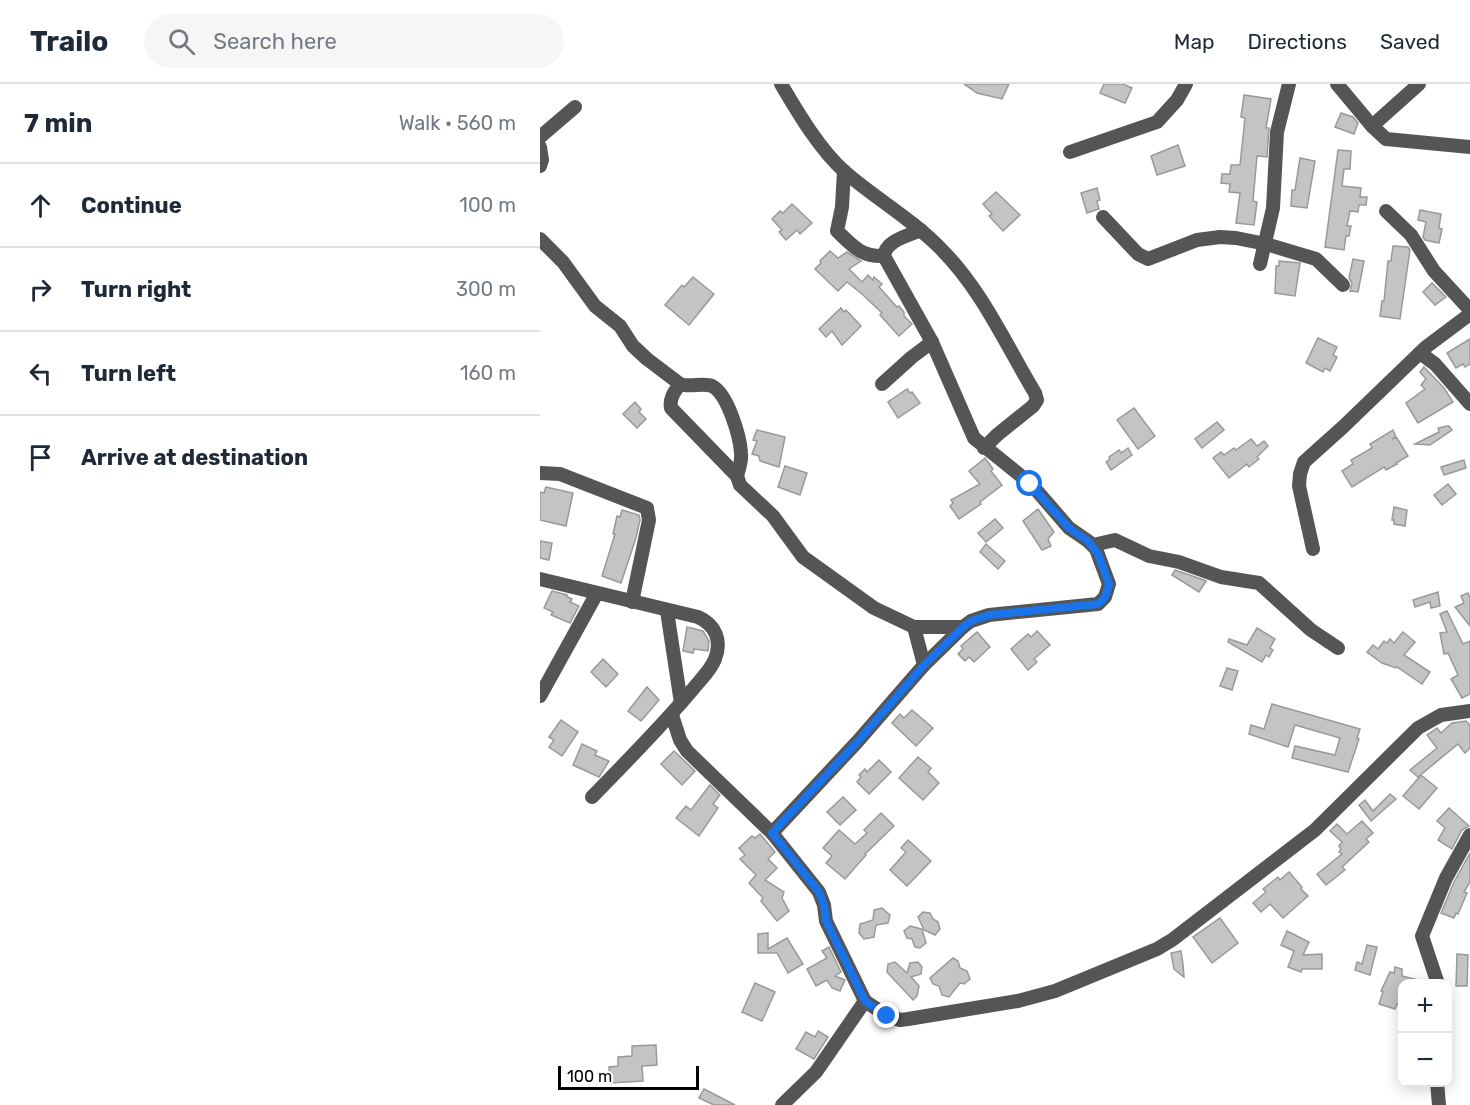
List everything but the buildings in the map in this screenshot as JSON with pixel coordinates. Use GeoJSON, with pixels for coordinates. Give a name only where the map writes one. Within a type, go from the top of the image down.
{"type":"FeatureCollection","features":[{"type":"Feature","properties":{"kind":"street"},"geometry":{"type":"LineString","coordinates":[[781,84],[797,112],[844,171],[921,230],[942,250],[962,273],[998,327],[1037,397],[1033,406],[996,435],[984,448]]}},
{"type":"Feature","properties":{"kind":"street"},"geometry":{"type":"LineString","coordinates":[[1070,152],[1157,122],[1172,106],[1186,84]]}},
{"type":"Feature","properties":{"kind":"street"},"geometry":{"type":"LineString","coordinates":[[1260,264],[1266,244],[1274,196],[1277,132],[1289,84]]}},
{"type":"Feature","properties":{"kind":"street"},"geometry":{"type":"LineString","coordinates":[[1337,84],[1372,126],[1386,139],[1470,147]]}},
{"type":"Feature","properties":{"kind":"street"},"geometry":{"type":"LineString","coordinates":[[1372,126],[1419,84]]}},
{"type":"Feature","properties":{"kind":"street"},"geometry":{"type":"LineString","coordinates":[[540,137],[575,106]]}},
{"type":"Feature","properties":{"kind":"street"},"geometry":{"type":"LineString","coordinates":[[540,147],[542,160],[540,166]]}},
{"type":"Feature","properties":{"kind":"street"},"geometry":{"type":"LineString","coordinates":[[844,171],[842,207],[837,231],[861,252],[867,255],[884,256]]}},
{"type":"Feature","properties":{"kind":"street"},"geometry":{"type":"LineString","coordinates":[[1313,549],[1299,486],[1304,462],[1343,428],[1432,342],[1451,330],[1470,312],[1434,272],[1416,241],[1386,211]]}},
{"type":"Feature","properties":{"kind":"street"},"geometry":{"type":"LineString","coordinates":[[1103,217],[1138,254],[1148,259],[1183,244],[1220,237],[1266,244],[1316,259],[1343,285]]}},
{"type":"Feature","properties":{"kind":"street"},"geometry":{"type":"LineString","coordinates":[[772,833],[858,741],[924,665],[971,621],[989,615],[1098,604],[1105,597],[1109,584],[1093,545],[1069,528],[1030,484],[984,448],[971,434],[960,402],[932,342],[884,256],[889,244],[921,230]]}},
{"type":"Feature","properties":{"kind":"street"},"geometry":{"type":"LineString","coordinates":[[540,239],[562,262],[595,306],[620,326],[633,346],[647,359],[680,384],[685,386],[711,385],[720,393],[730,411],[741,448],[742,456],[737,476]]}},
{"type":"Feature","properties":{"kind":"street"},"geometry":{"type":"LineString","coordinates":[[882,384],[932,342]]}},
{"type":"Feature","properties":{"kind":"street"},"geometry":{"type":"LineString","coordinates":[[1420,353],[1435,364],[1470,404]]}},
{"type":"Feature","properties":{"kind":"street"},"geometry":{"type":"LineString","coordinates":[[680,384],[673,395],[671,408],[737,476],[740,485],[773,516],[803,558],[874,608],[914,627],[963,627]]}},
{"type":"Feature","properties":{"kind":"street"},"geometry":{"type":"LineString","coordinates":[[540,473],[560,474],[647,508],[650,519],[632,602]]}},
{"type":"Feature","properties":{"kind":"street"},"geometry":{"type":"LineString","coordinates":[[1093,545],[1115,540],[1149,556],[1179,562],[1221,577],[1259,583],[1311,630],[1338,648]]}},
{"type":"Feature","properties":{"kind":"street"},"geometry":{"type":"LineString","coordinates":[[540,579],[698,617],[712,626],[716,638],[717,651],[713,664],[672,715],[592,797]]}},
{"type":"Feature","properties":{"kind":"street"},"geometry":{"type":"LineString","coordinates":[[540,696],[597,593]]}},
{"type":"Feature","properties":{"kind":"street"},"geometry":{"type":"LineString","coordinates":[[668,611],[681,703]]}},
{"type":"Feature","properties":{"kind":"street"},"geometry":{"type":"LineString","coordinates":[[914,627],[924,665]]}},
{"type":"Feature","properties":{"kind":"street"},"geometry":{"type":"LineString","coordinates":[[672,715],[680,741],[687,750],[772,833],[819,892],[826,921],[865,1001],[887,1016],[900,1020],[1018,1001],[1055,991],[1143,957],[1172,940],[1315,830],[1418,728],[1441,715],[1470,711]]}},
{"type":"Feature","properties":{"kind":"street"},"geometry":{"type":"LineString","coordinates":[[1436,979],[1422,936],[1446,878],[1470,835]]}},
{"type":"Feature","properties":{"kind":"street"},"geometry":{"type":"LineString","coordinates":[[782,1105],[816,1072],[865,1001]]}},
{"type":"Feature","properties":{"kind":"street"},"geometry":{"type":"LineString","coordinates":[[1437,1087],[1439,1105]]}},
{"type":"Feature","properties":{"kind":"route"},"geometry":{"type":"LineString","coordinates":[[887,1016],[865,1001],[826,921],[819,892],[772,833],[858,741],[924,665],[971,621],[989,615],[1098,604],[1105,597],[1109,584],[1096,549],[1084,537],[1073,532],[1030,484]]}}]}
